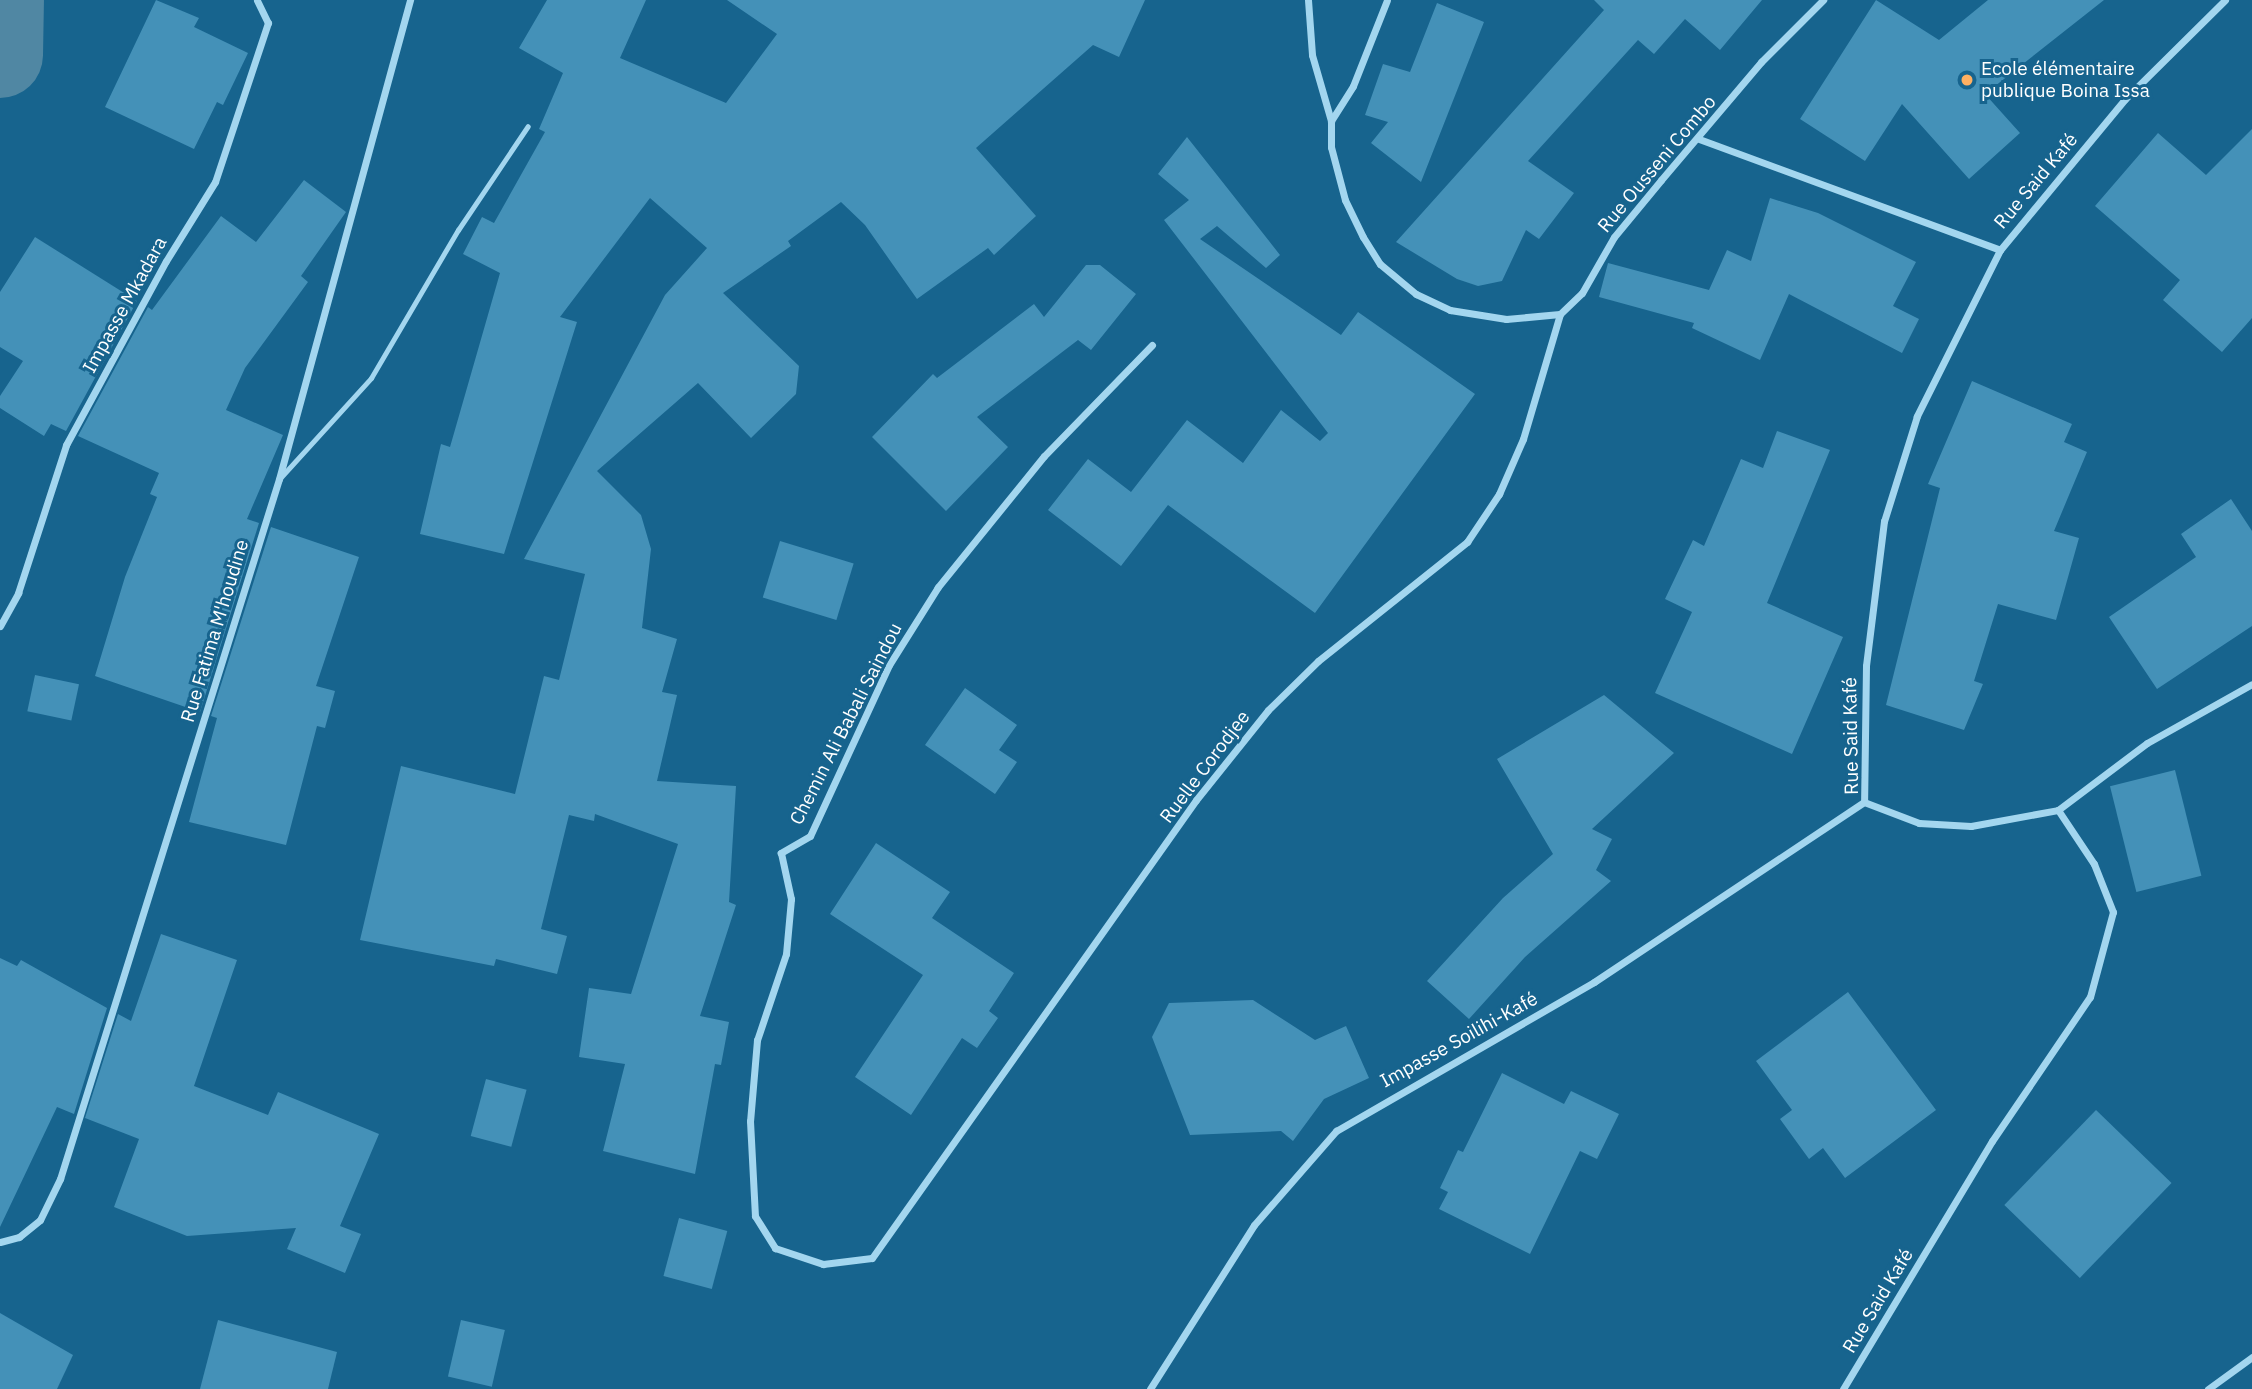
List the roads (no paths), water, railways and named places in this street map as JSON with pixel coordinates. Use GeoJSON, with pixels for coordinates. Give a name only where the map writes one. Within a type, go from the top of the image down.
{"type":"FeatureCollection","features":[{"type":"Feature","properties":{"kind":"street","name":"Impasse Mkadara"},"geometry":{"type":"LineString","coordinates":[[0,625],[18,593],[66,445],[166,261],[215,182],[268,23],[257,0]]}},
{"type":"Feature","properties":{"kind":"street","name":"Rue Fatima M'houdine"},"geometry":{"type":"LineString","coordinates":[[0,1242],[19,1237],[40,1220],[60,1179],[279,479],[410,0]]}},
{"type":"Feature","properties":{"kind":"street"},"geometry":{"type":"LineString","coordinates":[[1308,0],[1312,55],[1331,121],[1331,147],[1345,201],[1380,264],[1398,281],[1450,310],[1506,319],[1560,314]]}},
{"type":"Feature","properties":{"kind":"street"},"geometry":{"type":"LineString","coordinates":[[1331,121],[1353,86],[1387,0]]}},
{"type":"Feature","properties":{"kind":"street","name":"Rue Ousseni Combo"},"geometry":{"type":"LineString","coordinates":[[1560,314],[1582,293],[1614,237],[1761,62],[1823,0]]}},
{"type":"Feature","properties":{"kind":"street","name":"Rue Said Kafé"},"geometry":{"type":"LineString","coordinates":[[1843,1389],[1992,1141],[2090,997],[2113,912],[2094,864],[2058,810],[1971,826],[1919,823],[1864,802],[1866,666],[1884,521],[1917,415],[2000,250],[2125,99],[2225,0]]}},
{"type":"Feature","properties":{"kind":"street"},"geometry":{"type":"LineString","coordinates":[[1699,139],[2000,250]]}},
{"type":"Feature","properties":{"kind":"street","name":"Ruelle Corodjee"},"geometry":{"type":"LineString","coordinates":[[872,1258],[1196,800],[1268,710],[1318,661],[1467,542],[1499,494],[1523,439],[1560,314]]}},
{"type":"Feature","properties":{"kind":"street","name":"Chemin Ali Babali Saindou"},"geometry":{"type":"LineString","coordinates":[[872,1258],[823,1264],[775,1248],[755,1216],[750,1121],[757,1040],[786,954],[791,899],[781,853],[810,836],[889,665],[938,587],[1044,456],[1152,345]]}},
{"type":"Feature","properties":{"kind":"street"},"geometry":{"type":"LineString","coordinates":[[2058,810],[2147,743],[2252,684]]}},
{"type":"Feature","properties":{"kind":"street","name":"Impasse Soilihi-Kafé"},"geometry":{"type":"LineString","coordinates":[[1150,1389],[1254,1226],[1336,1130],[1594,982],[1864,802]]}},
{"type":"Feature","properties":{"kind":"street"},"geometry":{"type":"LineString","coordinates":[[2208,1389],[2252,1357]]}},
{"type":"Feature","properties":{"kind":"lane"},"geometry":{"type":"LineString","coordinates":[[279,479],[371,378],[458,230],[528,126]]}},
{"type":"Feature","properties":{"kind":"waterway"},"geometry":{"type":"LineString","coordinates":[[0,55],[1,0]]}},
{"type":"Feature","properties":{"kind":"place","name":"Ecole élémentaire publique Boina Issa"},"geometry":{"type":"Point","coordinates":[1967,80]}}]}
